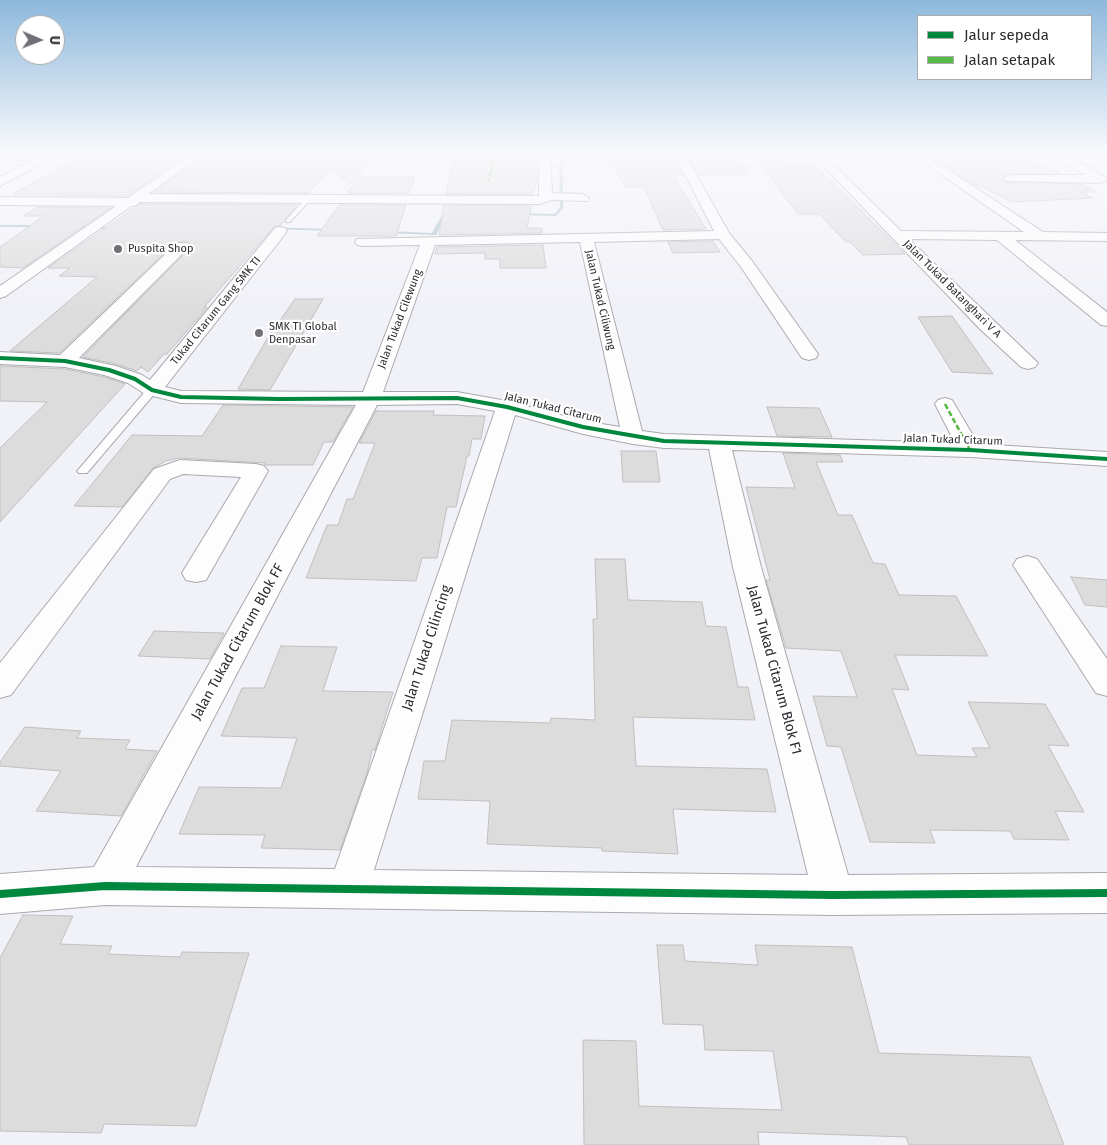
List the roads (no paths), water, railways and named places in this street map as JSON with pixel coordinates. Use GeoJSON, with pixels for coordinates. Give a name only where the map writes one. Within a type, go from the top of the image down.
{"type":"FeatureCollection","features":[{"type":"Feature","properties":{"kind":"street"},"geometry":{"type":"LineString","coordinates":[[0,293],[129,204]]}},
{"type":"Feature","properties":{"kind":"street"},"geometry":{"type":"LineString","coordinates":[[707,204],[723,235],[747,264],[809,354]]}},
{"type":"Feature","properties":{"kind":"street","name":"Jalan Tukad Batanghari V A"},"geometry":{"type":"LineString","coordinates":[[866,204],[986,325],[1028,362]]}},
{"type":"Feature","properties":{"kind":"street"},"geometry":{"type":"LineString","coordinates":[[991,204],[1039,236]]}},
{"type":"Feature","properties":{"kind":"street","name":"Tukad Citarum Gang SMK TI"},"geometry":{"type":"LineString","coordinates":[[152,390],[284,226]]}},
{"type":"Feature","properties":{"kind":"street","name":"Jalan Tukad Ciliwung"},"geometry":{"type":"LineString","coordinates":[[632,437],[586,238],[723,235]]}},
{"type":"Feature","properties":{"kind":"street"},"geometry":{"type":"LineString","coordinates":[[897,235],[1107,237]]}},
{"type":"Feature","properties":{"kind":"street"},"geometry":{"type":"LineString","coordinates":[[999,235],[1107,321]]}},
{"type":"Feature","properties":{"kind":"street"},"geometry":{"type":"LineString","coordinates":[[362,242],[586,238]]}},
{"type":"Feature","properties":{"kind":"street","name":"Jalan Tukad Cilewung"},"geometry":{"type":"LineString","coordinates":[[371,397],[429,241]]}},
{"type":"Feature","properties":{"kind":"street"},"geometry":{"type":"LineString","coordinates":[[65,361],[182,246]]}},
{"type":"Feature","properties":{"kind":"street","name":"Jalan Tukad Citarum"},"geometry":{"type":"LineString","coordinates":[[0,358],[65,361],[125,375],[152,390],[181,397],[222,399],[458,398],[507,407],[582,427],[664,441],[970,450],[1107,458]]}},
{"type":"Feature","properties":{"kind":"street","name":"Jalan Tukad Citarum Blok FF"},"geometry":{"type":"LineString","coordinates":[[105,886],[371,397]]}},
{"type":"Feature","properties":{"kind":"street"},"geometry":{"type":"LineString","coordinates":[[945,404],[970,450]]}},
{"type":"Feature","properties":{"kind":"street","name":"Jalan Tukad Cilincing"},"geometry":{"type":"LineString","coordinates":[[348,890],[507,407]]}},
{"type":"Feature","properties":{"kind":"street","name":"Jalan Tukad Citarum Blok F1"},"geometry":{"type":"LineString","coordinates":[[719,443],[747,567],[833,896]]}},
{"type":"Feature","properties":{"kind":"street"},"geometry":{"type":"LineString","coordinates":[[0,686],[162,474],[180,466],[256,471],[196,574]]}},
{"type":"Feature","properties":{"kind":"street"},"geometry":{"type":"LineString","coordinates":[[1027,565],[1107,684]]}},
{"type":"Feature","properties":{"kind":"street"},"geometry":{"type":"LineString","coordinates":[[0,894],[105,886],[833,896],[1107,893]]}},
{"type":"Feature","properties":{"kind":"lane"},"geometry":{"type":"LineString","coordinates":[[284,226],[303,204]]}},
{"type":"Feature","properties":{"kind":"lane"},"geometry":{"type":"LineString","coordinates":[[83,471],[152,390]]}},
{"type":"Feature","properties":{"kind":"waterway"},"geometry":{"type":"LineString","coordinates":[[519,214],[556,215],[562,204]]}},
{"type":"Feature","properties":{"kind":"waterway"},"geometry":{"type":"LineString","coordinates":[[386,232],[434,234],[443,216],[451,215]]}},
{"type":"Feature","properties":{"kind":"waterway"},"geometry":{"type":"LineString","coordinates":[[0,226],[41,226]]}},
{"type":"Feature","properties":{"kind":"waterway"},"geometry":{"type":"LineString","coordinates":[[71,227],[118,228]]}},
{"type":"Feature","properties":{"kind":"waterway"},"geometry":{"type":"LineString","coordinates":[[264,228],[333,230]]}},
{"type":"Feature","properties":{"kind":"place","name":"Puspita Shop"},"geometry":{"type":"Point","coordinates":[118,249]}},
{"type":"Feature","properties":{"kind":"place","name":"SMK TI Global Denpasar"},"geometry":{"type":"Point","coordinates":[259,333]}}]}
